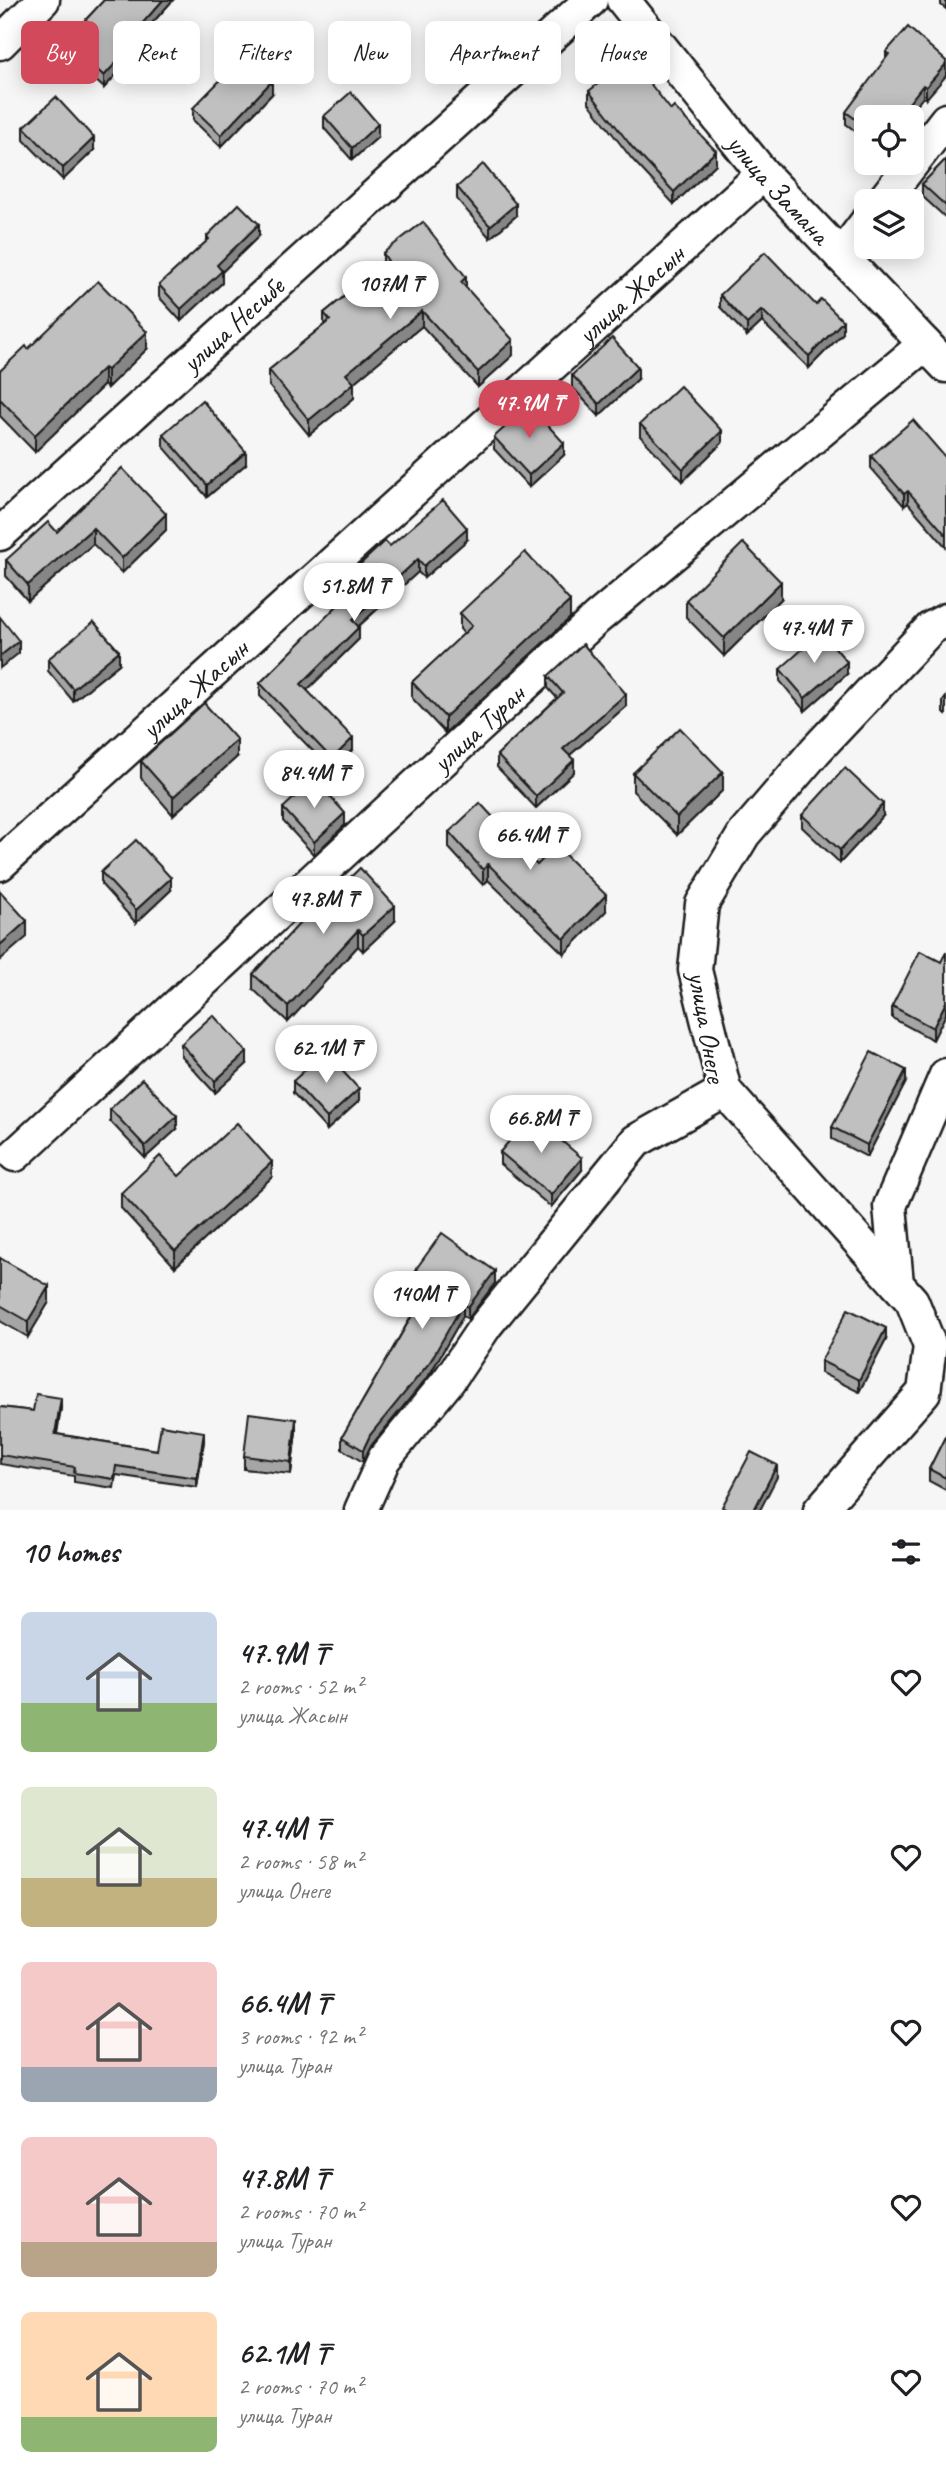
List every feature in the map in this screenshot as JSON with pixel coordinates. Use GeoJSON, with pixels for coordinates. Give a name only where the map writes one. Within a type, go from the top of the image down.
{"type":"FeatureCollection","features":[{"type":"Feature","properties":{"kind":"street"},"geometry":{"type":"LineString","coordinates":[[0,43],[43,0]]}},
{"type":"Feature","properties":{"kind":"street","name":"улица Несибе"},"geometry":{"type":"LineString","coordinates":[[0,534],[591,0]]}},
{"type":"Feature","properties":{"kind":"street","name":"улица Замана"},"geometry":{"type":"LineString","coordinates":[[623,0],[763,174],[936,355]]}},
{"type":"Feature","properties":{"kind":"street"},"geometry":{"type":"LineString","coordinates":[[892,189],[946,120]]}},
{"type":"Feature","properties":{"kind":"street","name":"улица Жасын"},"geometry":{"type":"LineString","coordinates":[[0,864],[763,174]]}},
{"type":"Feature","properties":{"kind":"street"},"geometry":{"type":"LineString","coordinates":[[841,256],[854,239]]}},
{"type":"Feature","properties":{"kind":"street","name":"улица Туран"},"geometry":{"type":"LineString","coordinates":[[15,1155],[597,618],[936,355]]}},
{"type":"Feature","properties":{"kind":"street","name":"улица Онеге"},"geometry":{"type":"LineString","coordinates":[[361,1510],[384,1460],[449,1380],[486,1325],[636,1141],[725,1091],[695,970],[702,904],[744,834],[816,750],[931,628],[946,620]]}},
{"type":"Feature","properties":{"kind":"street"},"geometry":{"type":"LineString","coordinates":[[897,1284],[890,1206],[946,1075]]}},
{"type":"Feature","properties":{"kind":"street"},"geometry":{"type":"LineString","coordinates":[[725,1091],[912,1301],[930,1346],[924,1392],[820,1510]]}},
{"type":"Feature","properties":{"kind":"building"},"geometry":{"type":"Polygon","coordinates":[[[104,0],[163,0],[144,21],[113,21],[113,66],[104,76],[99,71],[99,21],[85,21],[104,0]]]}},
{"type":"Feature","properties":{"kind":"building"},"geometry":{"type":"Polygon","coordinates":[[[908,27],[946,61],[946,64],[926,87],[923,85],[907,105],[854,105],[854,118],[846,112],[889,54],[886,52],[908,27]]]}},
{"type":"Feature","properties":{"kind":"building"},"geometry":{"type":"Polygon","coordinates":[[[217,84],[269,84],[221,135],[193,108],[217,84]]]}},
{"type":"Feature","properties":{"kind":"building"},"geometry":{"type":"Polygon","coordinates":[[[598,84],[650,84],[671,110],[674,107],[716,151],[674,192],[632,147],[589,91],[598,84]]]}},
{"type":"Feature","properties":{"kind":"building"},"geometry":{"type":"Polygon","coordinates":[[[351,92],[378,124],[352,148],[324,116],[351,92]]]}},
{"type":"Feature","properties":{"kind":"building"},"geometry":{"type":"Polygon","coordinates":[[[56,97],[94,138],[63,168],[24,127],[56,97]]]}},
{"type":"Feature","properties":{"kind":"building"},"geometry":{"type":"Polygon","coordinates":[[[946,159],[946,206],[922,184],[946,159]]]}},
{"type":"Feature","properties":{"kind":"building"},"geometry":{"type":"Polygon","coordinates":[[[483,164],[516,204],[490,226],[457,187],[483,164]]]}},
{"type":"Feature","properties":{"kind":"building"},"geometry":{"type":"Polygon","coordinates":[[[239,204],[259,224],[217,265],[222,271],[181,309],[159,285],[209,239],[207,236],[239,204]]]}},
{"type":"Feature","properties":{"kind":"building"},"geometry":{"type":"Polygon","coordinates":[[[423,222],[466,277],[461,282],[513,340],[478,372],[422,311],[346,374],[354,383],[309,420],[269,370],[330,320],[324,313],[388,261],[383,253],[423,222]]]}},
{"type":"Feature","properties":{"kind":"building"},"geometry":{"type":"Polygon","coordinates":[[[765,252],[816,305],[821,299],[843,321],[809,356],[762,310],[747,324],[720,295],[765,252]]]}},
{"type":"Feature","properties":{"kind":"building"},"geometry":{"type":"Polygon","coordinates":[[[98,281],[147,332],[107,370],[104,368],[35,435],[0,399],[0,371],[26,346],[28,349],[98,281]]]}},
{"type":"Feature","properties":{"kind":"building"},"geometry":{"type":"Polygon","coordinates":[[[612,338],[638,367],[599,404],[572,375],[612,338]]]}},
{"type":"Feature","properties":{"kind":"building"},"geometry":{"type":"Polygon","coordinates":[[[680,386],[722,431],[683,469],[640,424],[680,386]]]}},
{"type":"Feature","properties":{"kind":"building"},"geometry":{"type":"Polygon","coordinates":[[[202,400],[246,452],[207,485],[163,434],[202,400]]]}},
{"type":"Feature","properties":{"kind":"building"},"geometry":{"type":"Polygon","coordinates":[[[529,405],[564,443],[529,475],[494,437],[529,405]]]}},
{"type":"Feature","properties":{"kind":"building"},"geometry":{"type":"Polygon","coordinates":[[[913,420],[946,458],[946,535],[908,491],[904,494],[871,456],[913,420]]]}},
{"type":"Feature","properties":{"kind":"building"},"geometry":{"type":"Polygon","coordinates":[[[122,468],[166,514],[122,558],[93,528],[28,585],[6,560],[48,522],[57,532],[122,468]]]}},
{"type":"Feature","properties":{"kind":"building"},"geometry":{"type":"Polygon","coordinates":[[[443,500],[467,528],[424,566],[418,559],[352,620],[359,627],[301,684],[353,738],[332,759],[260,683],[362,581],[353,571],[385,541],[390,546],[443,500]]]}},
{"type":"Feature","properties":{"kind":"building"},"geometry":{"type":"Polygon","coordinates":[[[743,543],[781,582],[724,638],[686,600],[743,543]]]}},
{"type":"Feature","properties":{"kind":"building"},"geometry":{"type":"Polygon","coordinates":[[[525,552],[570,601],[445,717],[412,682],[472,626],[460,613],[525,552]]]}},
{"type":"Feature","properties":{"kind":"building"},"geometry":{"type":"Polygon","coordinates":[[[0,617],[19,641],[0,656],[0,617]]]}},
{"type":"Feature","properties":{"kind":"building"},"geometry":{"type":"Polygon","coordinates":[[[94,622],[119,651],[73,689],[48,659],[94,622]]]}},
{"type":"Feature","properties":{"kind":"building"},"geometry":{"type":"Polygon","coordinates":[[[822,632],[847,662],[805,698],[780,669],[822,632]]]}},
{"type":"Feature","properties":{"kind":"building"},"geometry":{"type":"Polygon","coordinates":[[[583,644],[626,694],[563,749],[574,760],[536,796],[497,755],[563,693],[548,676],[583,644]]]}},
{"type":"Feature","properties":{"kind":"building"},"geometry":{"type":"Polygon","coordinates":[[[204,703],[237,740],[173,797],[141,761],[204,703]]]}},
{"type":"Feature","properties":{"kind":"building"},"geometry":{"type":"Polygon","coordinates":[[[680,728],[723,772],[677,817],[633,773],[680,728]]]}},
{"type":"Feature","properties":{"kind":"building"},"geometry":{"type":"Polygon","coordinates":[[[845,768],[883,804],[840,850],[802,815],[845,768]]]}},
{"type":"Feature","properties":{"kind":"building"},"geometry":{"type":"Polygon","coordinates":[[[314,779],[345,813],[314,842],[283,808],[314,779]]]}},
{"type":"Feature","properties":{"kind":"building"},"geometry":{"type":"Polygon","coordinates":[[[480,803],[537,865],[556,846],[606,895],[564,939],[488,864],[483,870],[449,832],[480,803]]]}},
{"type":"Feature","properties":{"kind":"building"},"geometry":{"type":"Polygon","coordinates":[[[136,840],[171,878],[136,910],[101,872],[136,840]]]}},
{"type":"Feature","properties":{"kind":"building"},"geometry":{"type":"Polygon","coordinates":[[[360,868],[395,906],[363,935],[358,930],[288,1006],[253,974],[311,911],[313,913],[360,868]]]}},
{"type":"Feature","properties":{"kind":"building"},"geometry":{"type":"Polygon","coordinates":[[[0,891],[27,921],[0,945],[0,891]]]}},
{"type":"Feature","properties":{"kind":"building"},"geometry":{"type":"Polygon","coordinates":[[[920,951],[941,962],[946,952],[946,1002],[933,1028],[892,1006],[920,951]]]}},
{"type":"Feature","properties":{"kind":"building"},"geometry":{"type":"Polygon","coordinates":[[[213,1015],[247,1052],[215,1081],[181,1044],[213,1015]]]}},
{"type":"Feature","properties":{"kind":"building"},"geometry":{"type":"Polygon","coordinates":[[[325,1052],[359,1089],[327,1118],[293,1081],[325,1052]]]}},
{"type":"Feature","properties":{"kind":"building"},"geometry":{"type":"Polygon","coordinates":[[[871,1052],[906,1070],[867,1145],[832,1127],[871,1052]]]}},
{"type":"Feature","properties":{"kind":"building"},"geometry":{"type":"Polygon","coordinates":[[[142,1079],[177,1116],[145,1146],[110,1109],[142,1079]]]}},
{"type":"Feature","properties":{"kind":"building"},"geometry":{"type":"Polygon","coordinates":[[[531,1115],[582,1158],[551,1195],[500,1152],[531,1115]]]}},
{"type":"Feature","properties":{"kind":"building"},"geometry":{"type":"Polygon","coordinates":[[[237,1123],[272,1162],[175,1251],[121,1193],[160,1156],[179,1176],[237,1123]]]}},
{"type":"Feature","properties":{"kind":"building"},"geometry":{"type":"Polygon","coordinates":[[[442,1233],[495,1271],[468,1307],[463,1304],[430,1362],[370,1435],[363,1450],[342,1437],[432,1281],[416,1269],[442,1233]]]}},
{"type":"Feature","properties":{"kind":"building"},"geometry":{"type":"Polygon","coordinates":[[[0,1258],[49,1286],[28,1321],[0,1305],[0,1258]]]}},
{"type":"Feature","properties":{"kind":"building"},"geometry":{"type":"Polygon","coordinates":[[[848,1309],[886,1328],[859,1380],[821,1361],[848,1309]]]}},
{"type":"Feature","properties":{"kind":"building"},"geometry":{"type":"Polygon","coordinates":[[[36,1394],[61,1398],[55,1434],[157,1450],[161,1425],[204,1432],[197,1478],[116,1466],[114,1479],[74,1473],[75,1467],[0,1455],[0,1407],[33,1411],[36,1394]]]}},
{"type":"Feature","properties":{"kind":"building"},"geometry":{"type":"Polygon","coordinates":[[[249,1413],[296,1419],[291,1462],[244,1456],[249,1413]]]}},
{"type":"Feature","properties":{"kind":"building"},"geometry":{"type":"Polygon","coordinates":[[[946,1435],[946,1478],[929,1469],[946,1435]]]}},
{"type":"Feature","properties":{"kind":"building"},"geometry":{"type":"Polygon","coordinates":[[[751,1452],[777,1465],[754,1510],[727,1510],[722,1507],[751,1452]]]}}]}
